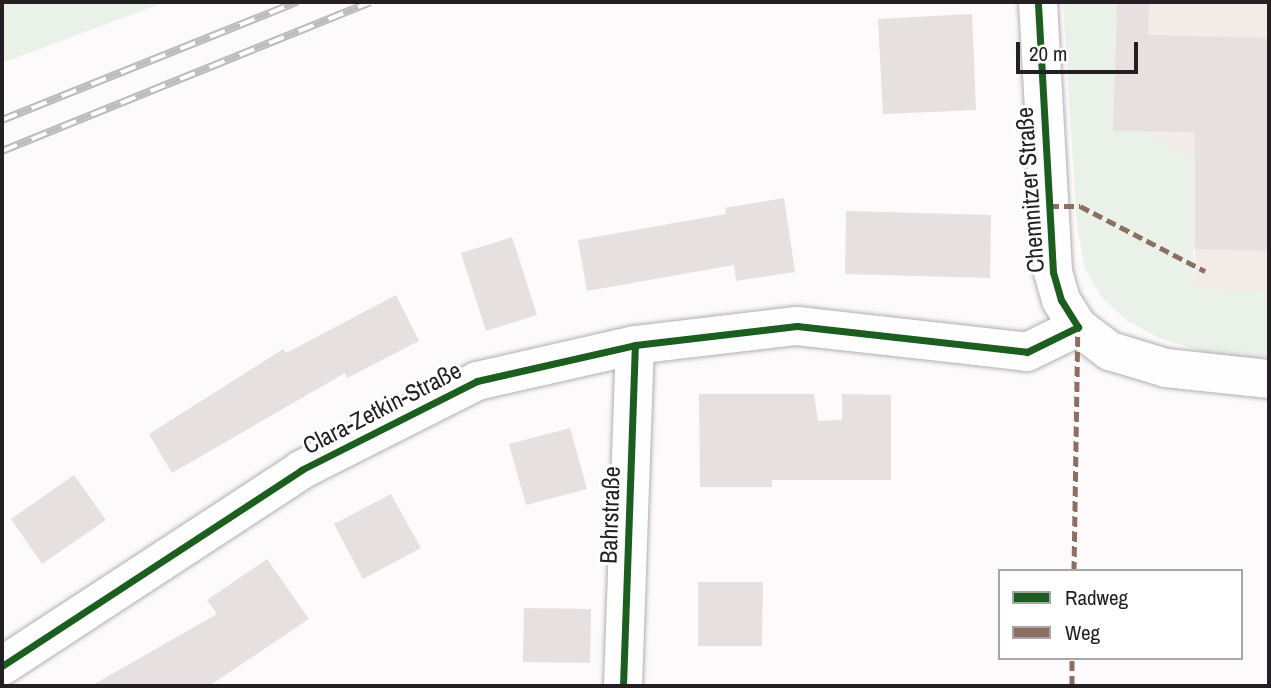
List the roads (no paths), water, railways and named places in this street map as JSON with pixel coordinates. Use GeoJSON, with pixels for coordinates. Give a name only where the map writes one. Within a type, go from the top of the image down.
{"type":"FeatureCollection","features":[{"type":"Feature","properties":{"kind":"street","name":"Chemnitzer Straße"},"geometry":{"type":"LineString","coordinates":[[1038,2],[1053,272],[1061,300],[1078,327],[1110,351],[1166,368],[1269,379]]}},
{"type":"Feature","properties":{"kind":"street","name":"Clara-Zetkin-Straße"},"geometry":{"type":"LineString","coordinates":[[2,666],[301,470],[477,381],[635,345],[797,326],[1027,352],[1078,327]]}},
{"type":"Feature","properties":{"kind":"street","name":"Bahrstraße"},"geometry":{"type":"LineString","coordinates":[[623,686],[635,345]]}},
{"type":"Feature","properties":{"kind":"railway"},"geometry":{"type":"LineString","coordinates":[[2,120],[297,2]]}},
{"type":"Feature","properties":{"kind":"railway"},"geometry":{"type":"LineString","coordinates":[[2,151],[370,2]]}}]}
